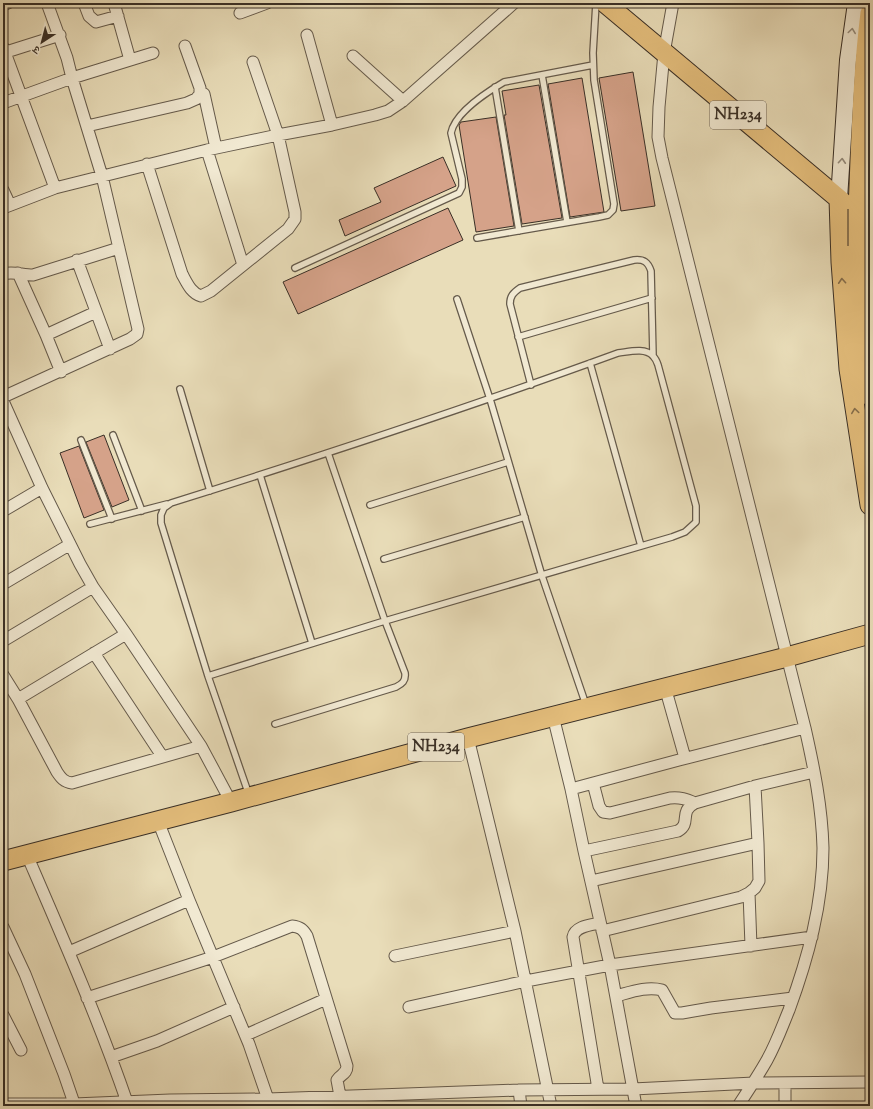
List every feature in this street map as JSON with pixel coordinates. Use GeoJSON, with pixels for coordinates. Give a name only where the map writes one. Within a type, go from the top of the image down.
{"type":"FeatureCollection","features":[{"type":"Feature","properties":{"kind":"highway","name":"NH234"},"geometry":{"type":"LineString","coordinates":[[613,6],[664,53],[839,199],[870,227]]}},
{"type":"Feature","properties":{"kind":"highway"},"geometry":{"type":"LineString","coordinates":[[870,12],[861,112],[858,209],[861,316],[870,396]]}},
{"type":"Feature","properties":{"kind":"highway"},"geometry":{"type":"LineString","coordinates":[[839,199],[841,262],[849,369],[870,505]]}},
{"type":"Feature","properties":{"kind":"highway","name":"NH234"},"geometry":{"type":"LineString","coordinates":[[3,861],[587,707],[787,657],[870,634]]}},
{"type":"Feature","properties":{"kind":"main road"},"geometry":{"type":"LineString","coordinates":[[839,199],[848,60],[856,3]]}},
{"type":"Feature","properties":{"kind":"street"},"geometry":{"type":"LineString","coordinates":[[3,5],[8,3]]}},
{"type":"Feature","properties":{"kind":"street"},"geometry":{"type":"LineString","coordinates":[[3,397],[61,372],[130,339],[137,334],[138,328],[102,176],[60,35],[46,3]]}},
{"type":"Feature","properties":{"kind":"street"},"geometry":{"type":"LineString","coordinates":[[84,3],[89,16],[96,22],[118,16]]}},
{"type":"Feature","properties":{"kind":"street"},"geometry":{"type":"LineString","coordinates":[[114,3],[130,60]]}},
{"type":"Feature","properties":{"kind":"street"},"geometry":{"type":"LineString","coordinates":[[240,13],[267,3]]}},
{"type":"Feature","properties":{"kind":"street"},"geometry":{"type":"LineString","coordinates":[[3,190],[7,207],[55,188],[147,164],[278,135],[332,126],[388,111],[403,101],[514,3]]}},
{"type":"Feature","properties":{"kind":"street"},"geometry":{"type":"LineString","coordinates":[[673,3],[664,53],[658,137],[805,728],[820,806],[822,877],[818,908],[804,969],[781,1030],[768,1059],[738,1106]]}},
{"type":"Feature","properties":{"kind":"street"},"geometry":{"type":"LineString","coordinates":[[55,188],[4,51],[60,35]]}},
{"type":"Feature","properties":{"kind":"street"},"geometry":{"type":"LineString","coordinates":[[307,35],[332,126]]}},
{"type":"Feature","properties":{"kind":"street"},"geometry":{"type":"LineString","coordinates":[[86,126],[196,99],[200,94],[200,88],[185,46]]}},
{"type":"Feature","properties":{"kind":"street"},"geometry":{"type":"LineString","coordinates":[[3,102],[72,78],[152,53]]}},
{"type":"Feature","properties":{"kind":"street"},"geometry":{"type":"LineString","coordinates":[[354,56],[403,101]]}},
{"type":"Feature","properties":{"kind":"street"},"geometry":{"type":"LineString","coordinates":[[147,164],[182,274],[193,292],[201,296],[205,295],[288,229],[294,218],[295,212],[278,135],[253,62]]}},
{"type":"Feature","properties":{"kind":"street"},"geometry":{"type":"LineString","coordinates":[[204,94],[212,149],[243,265]]}},
{"type":"Feature","properties":{"kind":"street"},"geometry":{"type":"LineString","coordinates":[[3,274],[11,272],[33,275],[119,248]]}},
{"type":"Feature","properties":{"kind":"street"},"geometry":{"type":"LineString","coordinates":[[77,260],[110,349]]}},
{"type":"Feature","properties":{"kind":"street"},"geometry":{"type":"LineString","coordinates":[[18,273],[61,372]]}},
{"type":"Feature","properties":{"kind":"street"},"geometry":{"type":"LineString","coordinates":[[46,336],[96,312]]}},
{"type":"Feature","properties":{"kind":"street"},"geometry":{"type":"LineString","coordinates":[[3,401],[6,414],[70,545],[93,587],[200,746],[231,802]]}},
{"type":"Feature","properties":{"kind":"street"},"geometry":{"type":"LineString","coordinates":[[3,510],[42,488]]}},
{"type":"Feature","properties":{"kind":"street"},"geometry":{"type":"LineString","coordinates":[[3,584],[70,545]]}},
{"type":"Feature","properties":{"kind":"street"},"geometry":{"type":"LineString","coordinates":[[3,641],[93,587]]}},
{"type":"Feature","properties":{"kind":"street"},"geometry":{"type":"LineString","coordinates":[[18,699],[126,634]]}},
{"type":"Feature","properties":{"kind":"street"},"geometry":{"type":"LineString","coordinates":[[94,653],[162,756]]}},
{"type":"Feature","properties":{"kind":"street"},"geometry":{"type":"LineString","coordinates":[[3,675],[18,699],[57,772],[67,782],[72,783],[200,746]]}},
{"type":"Feature","properties":{"kind":"street"},"geometry":{"type":"LineString","coordinates":[[665,687],[684,758]]}},
{"type":"Feature","properties":{"kind":"street"},"geometry":{"type":"LineString","coordinates":[[553,716],[571,789],[610,965],[636,1106]]}},
{"type":"Feature","properties":{"kind":"street"},"geometry":{"type":"LineString","coordinates":[[571,789],[684,758],[805,728]]}},
{"type":"Feature","properties":{"kind":"street"},"geometry":{"type":"LineString","coordinates":[[468,738],[515,931],[551,1106]]}},
{"type":"Feature","properties":{"kind":"street"},"geometry":{"type":"LineString","coordinates":[[584,851],[678,831],[683,828],[686,810],[689,806],[695,803],[755,786],[814,772]]}},
{"type":"Feature","properties":{"kind":"street"},"geometry":{"type":"LineString","coordinates":[[593,783],[599,806],[603,812],[610,813],[677,797],[695,803]]}},
{"type":"Feature","properties":{"kind":"street"},"geometry":{"type":"LineString","coordinates":[[598,1089],[578,972],[573,937],[574,933],[580,928],[601,927],[741,897],[749,893],[755,888],[759,881],[755,786]]}},
{"type":"Feature","properties":{"kind":"street"},"geometry":{"type":"LineString","coordinates":[[158,821],[189,900],[246,1035],[269,1102]]}},
{"type":"Feature","properties":{"kind":"street"},"geometry":{"type":"LineString","coordinates":[[591,881],[758,844]]}},
{"type":"Feature","properties":{"kind":"street"},"geometry":{"type":"LineString","coordinates":[[27,855],[69,952],[111,1056],[127,1102]]}},
{"type":"Feature","properties":{"kind":"street"},"geometry":{"type":"LineString","coordinates":[[749,893],[751,946]]}},
{"type":"Feature","properties":{"kind":"street"},"geometry":{"type":"LineString","coordinates":[[69,952],[189,900]]}},
{"type":"Feature","properties":{"kind":"street"},"geometry":{"type":"LineString","coordinates":[[87,998],[213,957],[292,926],[299,927],[304,930],[307,936],[347,1066],[347,1071],[345,1074],[340,1076],[337,1080],[340,1096]]}},
{"type":"Feature","properties":{"kind":"street"},"geometry":{"type":"LineString","coordinates":[[3,927],[25,974],[64,1074],[74,1105]]}},
{"type":"Feature","properties":{"kind":"street"},"geometry":{"type":"LineString","coordinates":[[395,956],[515,931]]}},
{"type":"Feature","properties":{"kind":"street"},"geometry":{"type":"LineString","coordinates":[[410,1007],[526,981],[610,965],[812,937]]}},
{"type":"Feature","properties":{"kind":"street"},"geometry":{"type":"LineString","coordinates":[[616,996],[646,989],[654,988],[662,990],[666,995],[670,1007],[675,1012],[682,1013],[793,998]]}},
{"type":"Feature","properties":{"kind":"street"},"geometry":{"type":"LineString","coordinates":[[246,1035],[326,999]]}},
{"type":"Feature","properties":{"kind":"street"},"geometry":{"type":"LineString","coordinates":[[111,1056],[156,1041],[234,1007]]}},
{"type":"Feature","properties":{"kind":"street"},"geometry":{"type":"LineString","coordinates":[[3,1014],[21,1050]]}},
{"type":"Feature","properties":{"kind":"street"},"geometry":{"type":"LineString","coordinates":[[3,1104],[74,1105],[127,1102],[269,1102],[340,1096],[519,1090],[633,1089],[754,1083],[870,1082]]}},
{"type":"Feature","properties":{"kind":"street"},"geometry":{"type":"LineString","coordinates":[[785,1083],[785,1106]]}},
{"type":"Feature","properties":{"kind":"street"},"geometry":{"type":"LineString","coordinates":[[519,1090],[521,1106]]}},
{"type":"Feature","properties":{"kind":"lane"},"geometry":{"type":"LineString","coordinates":[[477,238],[608,215],[613,210],[614,204],[594,80],[593,65],[596,3]]}},
{"type":"Feature","properties":{"kind":"lane"},"geometry":{"type":"LineString","coordinates":[[295,268],[459,193],[462,187],[462,179],[451,133],[452,125],[462,113],[495,87],[504,82],[593,65]]}},
{"type":"Feature","properties":{"kind":"lane"},"geometry":{"type":"LineString","coordinates":[[542,75],[567,222]]}},
{"type":"Feature","properties":{"kind":"lane"},"geometry":{"type":"LineString","coordinates":[[495,87],[519,231]]}},
{"type":"Feature","properties":{"kind":"lane"},"geometry":{"type":"LineString","coordinates":[[208,676],[385,621],[641,546],[685,532],[696,522],[696,506],[658,364],[653,356],[652,272],[649,264],[642,260],[634,260],[520,288],[513,293],[510,298],[510,304],[532,384]]}},
{"type":"Feature","properties":{"kind":"lane"},"geometry":{"type":"LineString","coordinates":[[518,337],[652,298]]}},
{"type":"Feature","properties":{"kind":"lane"},"geometry":{"type":"LineString","coordinates":[[457,299],[490,399],[542,576],[587,707]]}},
{"type":"Feature","properties":{"kind":"lane"},"geometry":{"type":"LineString","coordinates":[[90,524],[171,503],[260,475],[490,399],[618,354],[632,351],[643,351],[653,356]]}},
{"type":"Feature","properties":{"kind":"lane"},"geometry":{"type":"LineString","coordinates":[[590,364],[641,546]]}},
{"type":"Feature","properties":{"kind":"lane"},"geometry":{"type":"LineString","coordinates":[[180,388],[210,490]]}},
{"type":"Feature","properties":{"kind":"lane"},"geometry":{"type":"LineString","coordinates":[[113,435],[142,511]]}},
{"type":"Feature","properties":{"kind":"lane"},"geometry":{"type":"LineString","coordinates":[[81,440],[112,519]]}},
{"type":"Feature","properties":{"kind":"lane"},"geometry":{"type":"LineString","coordinates":[[275,724],[396,688],[406,679],[328,453]]}},
{"type":"Feature","properties":{"kind":"lane"},"geometry":{"type":"LineString","coordinates":[[370,505],[508,462]]}},
{"type":"Feature","properties":{"kind":"lane"},"geometry":{"type":"LineString","coordinates":[[260,475],[312,644]]}},
{"type":"Feature","properties":{"kind":"lane"},"geometry":{"type":"LineString","coordinates":[[171,503],[164,508],[161,515],[161,523],[208,676],[250,797]]}},
{"type":"Feature","properties":{"kind":"lane"},"geometry":{"type":"LineString","coordinates":[[384,559],[525,517]]}},
{"type":"Feature","properties":{"kind":"building"},"geometry":{"type":"Polygon","coordinates":[[[633,72],[655,206],[621,211],[599,78],[633,72]]]}},
{"type":"Feature","properties":{"kind":"building"},"geometry":{"type":"Polygon","coordinates":[[[582,78],[604,212],[570,217],[548,84],[582,78]]]}},
{"type":"Feature","properties":{"kind":"building"},"geometry":{"type":"Polygon","coordinates":[[[539,85],[562,218],[522,224],[504,115],[506,115],[502,91],[539,85]]]}},
{"type":"Feature","properties":{"kind":"building"},"geometry":{"type":"Polygon","coordinates":[[[496,117],[514,226],[476,232],[459,125],[461,122],[496,117]]]}},
{"type":"Feature","properties":{"kind":"building"},"geometry":{"type":"Polygon","coordinates":[[[443,157],[456,186],[345,236],[339,220],[381,202],[374,188],[443,157]]]}},
{"type":"Feature","properties":{"kind":"building"},"geometry":{"type":"Polygon","coordinates":[[[448,208],[463,240],[298,314],[283,282],[448,208]]]}},
{"type":"Feature","properties":{"kind":"building"},"geometry":{"type":"Polygon","coordinates":[[[104,435],[129,500],[112,507],[86,442],[104,435]]]}},
{"type":"Feature","properties":{"kind":"building"},"geometry":{"type":"Polygon","coordinates":[[[79,446],[104,510],[84,518],[60,453],[79,446]]]}}]}
